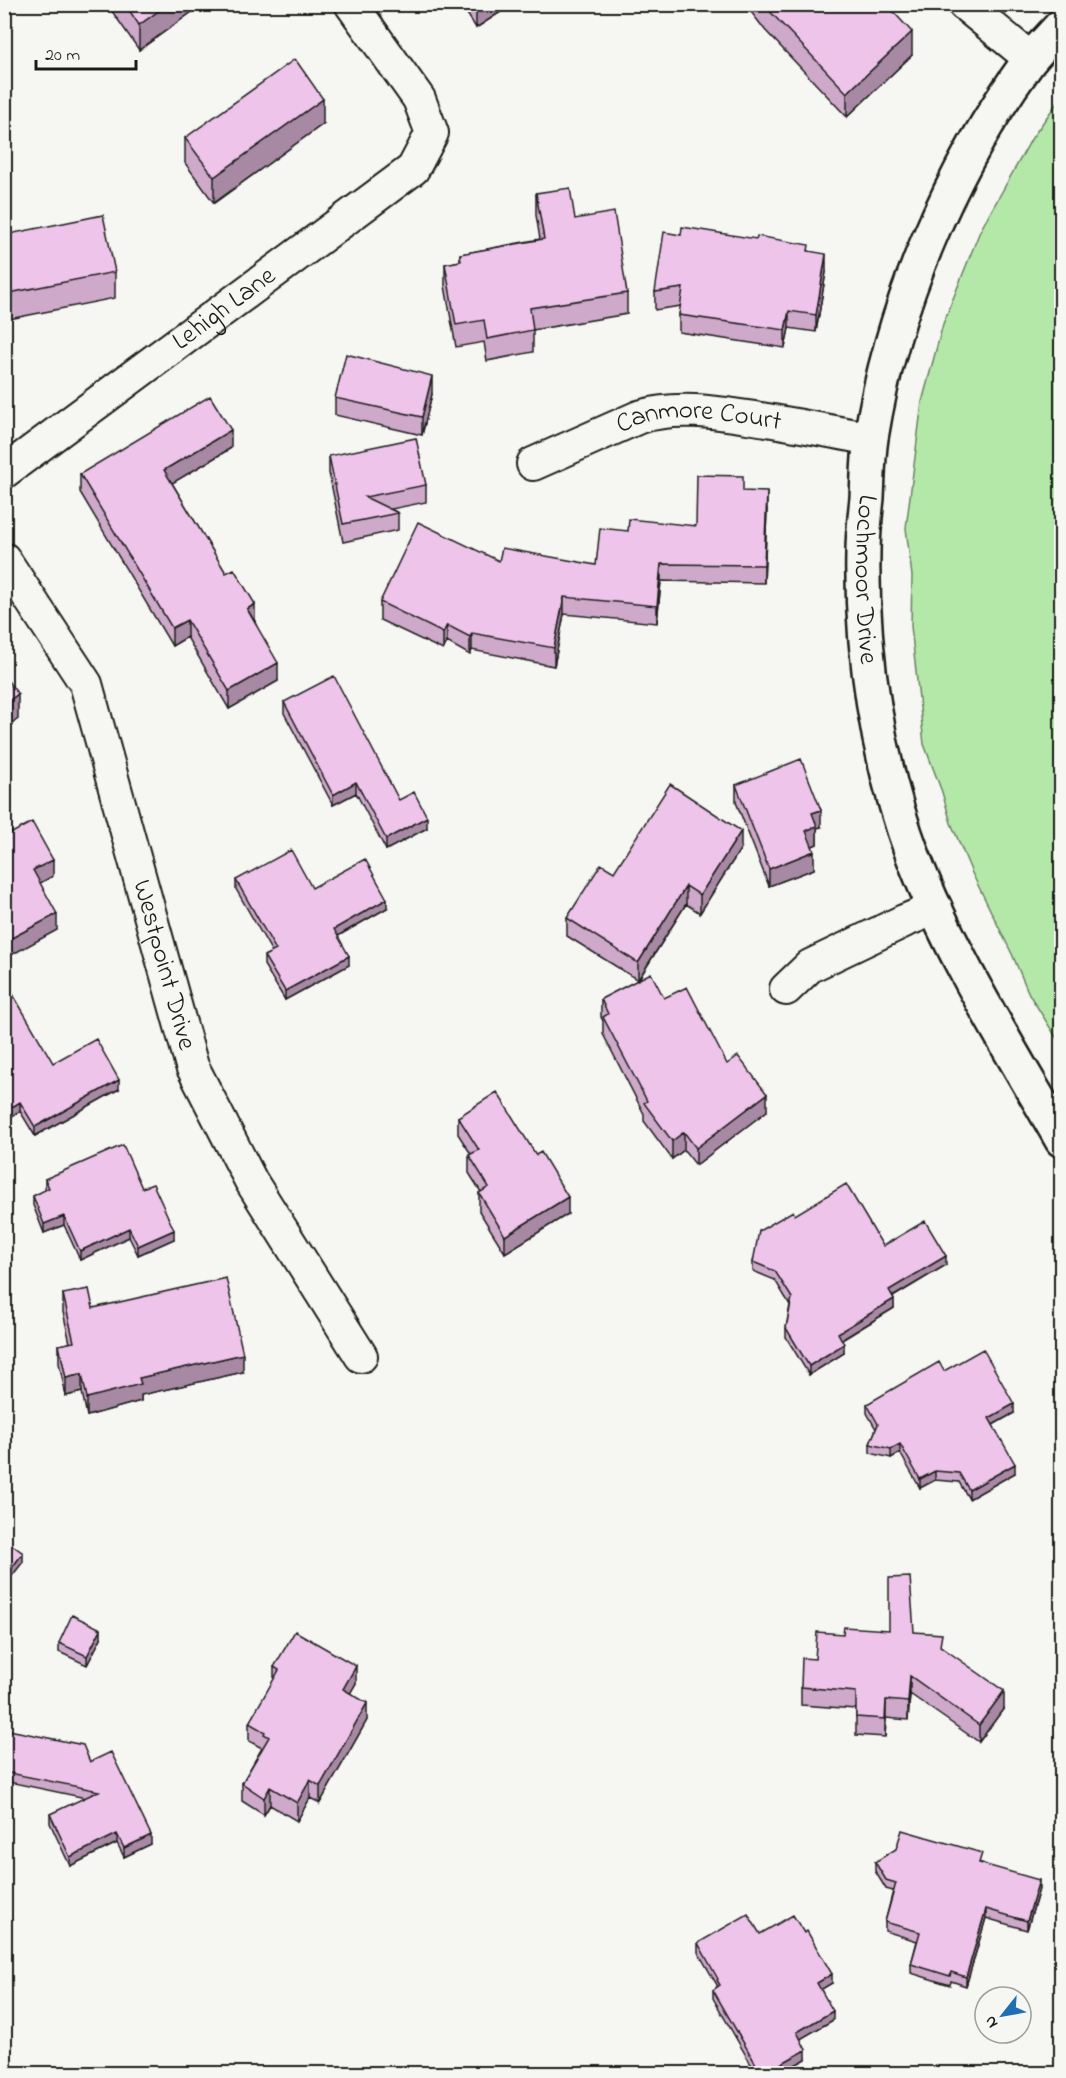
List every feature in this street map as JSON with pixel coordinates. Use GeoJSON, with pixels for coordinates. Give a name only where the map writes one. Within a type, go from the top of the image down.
{"type":"FeatureCollection","features":[{"type":"Feature","properties":{"kind":"street","name":"Lehigh Lane"},"geometry":{"type":"LineString","coordinates":[[4,472],[413,169],[432,133],[419,99],[351,4]]}},
{"type":"Feature","properties":{"kind":"street"},"geometry":{"type":"LineString","coordinates":[[964,4],[1031,59]]}},
{"type":"Feature","properties":{"kind":"street","name":"Lochmoor Drive"},"geometry":{"type":"LineString","coordinates":[[1062,25],[1031,59],[1000,105],[970,156],[940,215],[921,261],[885,372],[871,439],[863,552],[865,609],[876,718],[899,811],[914,856],[956,954],[1062,1140]]}},
{"type":"Feature","properties":{"kind":"street","name":"Canmore Court"},"geometry":{"type":"LineString","coordinates":[[533,464],[639,417],[656,412],[699,411],[743,416],[871,439]]}},
{"type":"Feature","properties":{"kind":"street","name":"Westpoint Drive"},"geometry":{"type":"LineString","coordinates":[[4,559],[86,684],[192,1066],[251,1181],[361,1356]]}},
{"type":"Feature","properties":{"kind":"street"},"geometry":{"type":"LineString","coordinates":[[786,989],[810,966],[936,908]]}},
{"type":"Feature","properties":{"kind":"green space"},"geometry":{"type":"Polygon","coordinates":[[[1061,97],[1061,1045],[1029,994],[972,873],[951,823],[924,744],[911,626],[912,576],[906,528],[922,402],[943,324],[980,231],[1032,138],[1061,97]]]}},
{"type":"Feature","properties":{"kind":"building"},"geometry":{"type":"Polygon","coordinates":[[[125,4],[168,4],[139,25],[125,4]]]}},
{"type":"Feature","properties":{"kind":"building"},"geometry":{"type":"Polygon","coordinates":[[[763,4],[837,4],[840,8],[844,4],[886,4],[912,32],[847,93],[763,4]]]}},
{"type":"Feature","properties":{"kind":"building"},"geometry":{"type":"Polygon","coordinates":[[[295,59],[323,99],[214,177],[185,138],[295,59]]]}},
{"type":"Feature","properties":{"kind":"building"},"geometry":{"type":"Polygon","coordinates":[[[570,188],[575,219],[614,212],[627,293],[530,308],[533,330],[487,339],[484,320],[456,325],[445,264],[461,261],[460,254],[544,239],[536,193],[570,188]]]}},
{"type":"Feature","properties":{"kind":"building"},"geometry":{"type":"Polygon","coordinates":[[[103,215],[115,272],[4,294],[4,235],[103,215]]]}},
{"type":"Feature","properties":{"kind":"building"},"geometry":{"type":"Polygon","coordinates":[[[682,227],[809,245],[808,251],[826,254],[816,315],[789,311],[785,330],[679,315],[683,288],[655,292],[664,232],[681,235],[682,227]]]}},
{"type":"Feature","properties":{"kind":"building"},"geometry":{"type":"Polygon","coordinates":[[[346,354],[432,376],[422,417],[335,398],[346,354]]]}},
{"type":"Feature","properties":{"kind":"building"},"geometry":{"type":"Polygon","coordinates":[[[210,396],[231,430],[164,470],[226,573],[234,569],[255,604],[247,609],[278,663],[229,691],[187,620],[172,628],[80,474],[210,396]]]}},
{"type":"Feature","properties":{"kind":"building"},"geometry":{"type":"Polygon","coordinates":[[[416,438],[426,485],[365,497],[398,513],[343,524],[329,456],[416,438]]]}},
{"type":"Feature","properties":{"kind":"building"},"geometry":{"type":"Polygon","coordinates":[[[697,475],[743,476],[743,491],[767,492],[764,565],[661,564],[657,606],[564,597],[554,648],[472,633],[470,637],[447,625],[443,633],[380,602],[418,522],[499,561],[502,548],[596,565],[600,528],[628,531],[629,519],[696,526],[697,475]]]}},
{"type":"Feature","properties":{"kind":"building"},"geometry":{"type":"Polygon","coordinates":[[[4,676],[18,694],[4,704],[4,676]]]}},
{"type":"Feature","properties":{"kind":"building"},"geometry":{"type":"Polygon","coordinates":[[[334,676],[399,800],[414,792],[427,817],[386,839],[356,782],[333,795],[284,702],[334,676]]]}},
{"type":"Feature","properties":{"kind":"building"},"geometry":{"type":"Polygon","coordinates":[[[801,759],[821,810],[812,813],[817,826],[806,831],[814,851],[769,869],[736,785],[801,759]]]}},
{"type":"Feature","properties":{"kind":"building"},"geometry":{"type":"Polygon","coordinates":[[[670,784],[741,831],[700,895],[686,886],[638,963],[567,918],[601,864],[614,872],[670,784]]]}},
{"type":"Feature","properties":{"kind":"building"},"geometry":{"type":"Polygon","coordinates":[[[4,819],[12,833],[32,822],[53,860],[33,870],[57,914],[4,942],[4,819]]]}},
{"type":"Feature","properties":{"kind":"building"},"geometry":{"type":"Polygon","coordinates":[[[291,850],[312,888],[365,859],[387,899],[334,929],[349,956],[285,991],[264,956],[276,950],[236,880],[291,850]]]}},
{"type":"Feature","properties":{"kind":"building"},"geometry":{"type":"Polygon","coordinates":[[[651,973],[664,998],[687,987],[727,1064],[738,1056],[767,1094],[696,1148],[684,1132],[672,1141],[644,1103],[647,1101],[603,1017],[608,1014],[601,999],[651,973]]]}},
{"type":"Feature","properties":{"kind":"building"},"geometry":{"type":"Polygon","coordinates":[[[4,979],[53,1063],[96,1039],[119,1080],[35,1127],[20,1102],[4,1112],[4,979]]]}},
{"type":"Feature","properties":{"kind":"building"},"geometry":{"type":"Polygon","coordinates":[[[497,1092],[536,1155],[541,1152],[568,1197],[505,1236],[479,1193],[489,1187],[469,1155],[479,1150],[458,1117],[497,1092]]]}},
{"type":"Feature","properties":{"kind":"building"},"geometry":{"type":"Polygon","coordinates":[[[123,1145],[142,1188],[153,1184],[174,1230],[138,1246],[129,1228],[80,1251],[64,1216],[44,1224],[33,1196],[49,1188],[45,1179],[123,1145]]]}},
{"type":"Feature","properties":{"kind":"building"},"geometry":{"type":"Polygon","coordinates":[[[846,1184],[883,1246],[925,1221],[946,1256],[889,1290],[894,1299],[838,1333],[844,1344],[809,1366],[786,1328],[792,1298],[775,1271],[753,1262],[759,1231],[793,1211],[795,1215],[846,1184]]]}},
{"type":"Feature","properties":{"kind":"building"},"geometry":{"type":"Polygon","coordinates":[[[226,1278],[243,1354],[139,1378],[141,1384],[87,1398],[82,1374],[66,1378],[59,1345],[74,1342],[63,1294],[89,1289],[93,1308],[226,1278]]]}},
{"type":"Feature","properties":{"kind":"building"},"geometry":{"type":"Polygon","coordinates":[[[983,1349],[1014,1404],[989,1418],[1015,1464],[969,1490],[959,1473],[935,1471],[920,1479],[900,1444],[891,1449],[870,1444],[878,1424],[867,1404],[939,1362],[944,1371],[983,1349]]]}},
{"type":"Feature","properties":{"kind":"building"},"geometry":{"type":"Polygon","coordinates":[[[4,1539],[23,1553],[4,1578],[4,1539]]]}},
{"type":"Feature","properties":{"kind":"building"},"geometry":{"type":"Polygon","coordinates":[[[910,1577],[914,1632],[942,1634],[940,1646],[1004,1691],[979,1725],[910,1676],[908,1702],[886,1700],[885,1719],[856,1717],[856,1692],[801,1687],[802,1658],[815,1659],[817,1632],[843,1634],[844,1627],[889,1630],[889,1578],[910,1577]]]}},
{"type":"Feature","properties":{"kind":"building"},"geometry":{"type":"Polygon","coordinates":[[[72,1615],[101,1629],[87,1656],[59,1643],[72,1615]]]}},
{"type":"Feature","properties":{"kind":"building"},"geometry":{"type":"Polygon","coordinates":[[[295,1631],[356,1666],[343,1689],[367,1703],[320,1786],[310,1780],[297,1803],[270,1787],[264,1798],[242,1783],[269,1737],[264,1734],[265,1732],[249,1723],[279,1670],[274,1667],[295,1631]]]}},
{"type":"Feature","properties":{"kind":"building"},"geometry":{"type":"Polygon","coordinates":[[[4,1729],[83,1745],[90,1762],[111,1752],[151,1835],[124,1848],[117,1834],[70,1857],[50,1814],[99,1791],[4,1772],[4,1729]]]}},
{"type":"Feature","properties":{"kind":"building"},"geometry":{"type":"Polygon","coordinates":[[[902,1830],[982,1853],[979,1863],[1039,1880],[1027,1921],[986,1909],[966,1977],[951,1972],[950,1976],[911,1964],[920,1932],[885,1922],[896,1883],[886,1880],[875,1862],[896,1849],[902,1830]]]}},
{"type":"Feature","properties":{"kind":"building"},"geometry":{"type":"Polygon","coordinates":[[[748,1914],[760,1934],[793,1915],[804,1933],[807,1931],[832,1974],[817,1983],[833,2011],[797,2032],[806,2050],[764,2073],[761,2073],[713,1990],[720,1985],[698,1943],[748,1914]]]}}]}
